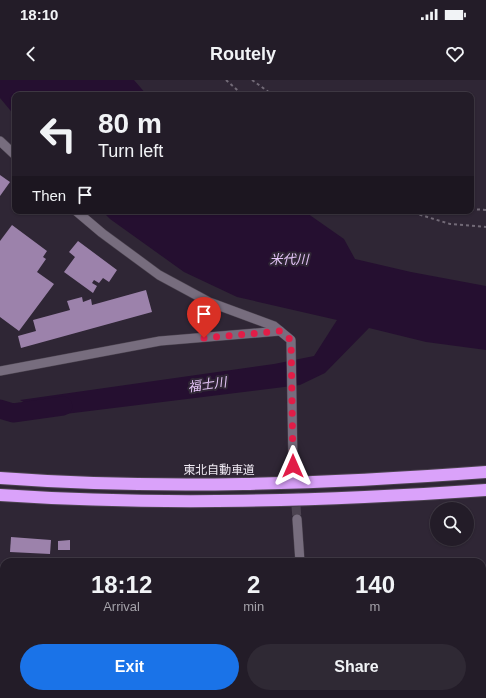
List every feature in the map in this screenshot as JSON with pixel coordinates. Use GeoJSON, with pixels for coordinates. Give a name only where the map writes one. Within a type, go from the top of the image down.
{"type":"FeatureCollection","features":[{"type":"Feature","properties":{"kind":"highway","name":"東北自動車道"},"geometry":{"type":"LineString","coordinates":[[0,478],[154,484],[279,484],[392,479],[486,472]]}},
{"type":"Feature","properties":{"kind":"highway"},"geometry":{"type":"LineString","coordinates":[[0,495],[153,501],[281,500],[396,496],[486,490]]}},
{"type":"Feature","properties":{"kind":"street"},"geometry":{"type":"LineString","coordinates":[[0,141],[12,152]]}},
{"type":"Feature","properties":{"kind":"street"},"geometry":{"type":"LineString","coordinates":[[79,214],[102,234],[159,275],[209,302],[274,326],[291,340],[293,466]]}},
{"type":"Feature","properties":{"kind":"street"},"geometry":{"type":"LineString","coordinates":[[0,371],[160,340],[280,331]]}},
{"type":"Feature","properties":{"kind":"street"},"geometry":{"type":"LineString","coordinates":[[297,519],[300,558]]}},
{"type":"Feature","properties":{"kind":"path"},"geometry":{"type":"LineString","coordinates":[[226,80],[240,92]]}},
{"type":"Feature","properties":{"kind":"path"},"geometry":{"type":"LineString","coordinates":[[252,80],[269,92]]}},
{"type":"Feature","properties":{"kind":"path"},"geometry":{"type":"LineString","coordinates":[[474,209],[486,210]]}},
{"type":"Feature","properties":{"kind":"path"},"geometry":{"type":"LineString","coordinates":[[418,214],[450,224],[486,227]]}},
{"type":"Feature","properties":{"kind":"water"},"geometry":{"type":"Polygon","coordinates":[[[0,80],[134,80],[144,92],[12,92],[12,112],[0,98],[0,80]]]}},
{"type":"Feature","properties":{"kind":"water","name":"米代川"},"geometry":{"type":"Polygon","coordinates":[[[105,214],[308,214],[344,239],[355,259],[411,272],[486,286],[486,350],[426,342],[369,328],[325,373],[300,385],[49,416],[20,400],[274,364],[314,356],[337,320],[237,297],[184,272],[105,214]]]}},
{"type":"Feature","properties":{"kind":"building"},"geometry":{"type":"Polygon","coordinates":[[[0,175],[10,182],[0,196],[0,175]]]}},
{"type":"Feature","properties":{"kind":"building"},"geometry":{"type":"Polygon","coordinates":[[[12,225],[47,251],[43,257],[46,259],[37,272],[54,284],[19,331],[0,317],[0,241],[12,225]]]}},
{"type":"Feature","properties":{"kind":"building"},"geometry":{"type":"Polygon","coordinates":[[[78,241],[117,270],[109,282],[103,278],[99,283],[94,280],[92,283],[97,286],[93,293],[64,272],[75,257],[69,252],[78,241]]]}},
{"type":"Feature","properties":{"kind":"building"},"geometry":{"type":"Polygon","coordinates":[[[146,290],[152,312],[21,348],[18,336],[36,331],[33,320],[70,310],[67,301],[82,297],[83,302],[91,299],[92,305],[146,290]]]}},
{"type":"Feature","properties":{"kind":"building"},"geometry":{"type":"Polygon","coordinates":[[[11,537],[51,540],[50,554],[10,552],[11,537]]]}},
{"type":"Feature","properties":{"kind":"building"},"geometry":{"type":"Polygon","coordinates":[[[70,540],[70,550],[58,550],[58,541],[70,540]]]}},
{"type":"Feature","properties":{"kind":"waterway","name":"福士川"},"geometry":{"type":"LineString","coordinates":[[0,409],[13,413],[63,406]]}},
{"type":"Feature","properties":{"kind":"tunnel"},"geometry":{"type":"LineString","coordinates":[[293,466],[297,519]]}},
{"type":"Feature","properties":{"kind":"route"},"geometry":{"type":"LineString","coordinates":[[204,338],[280,331],[291,340],[293,466]]}}]}
